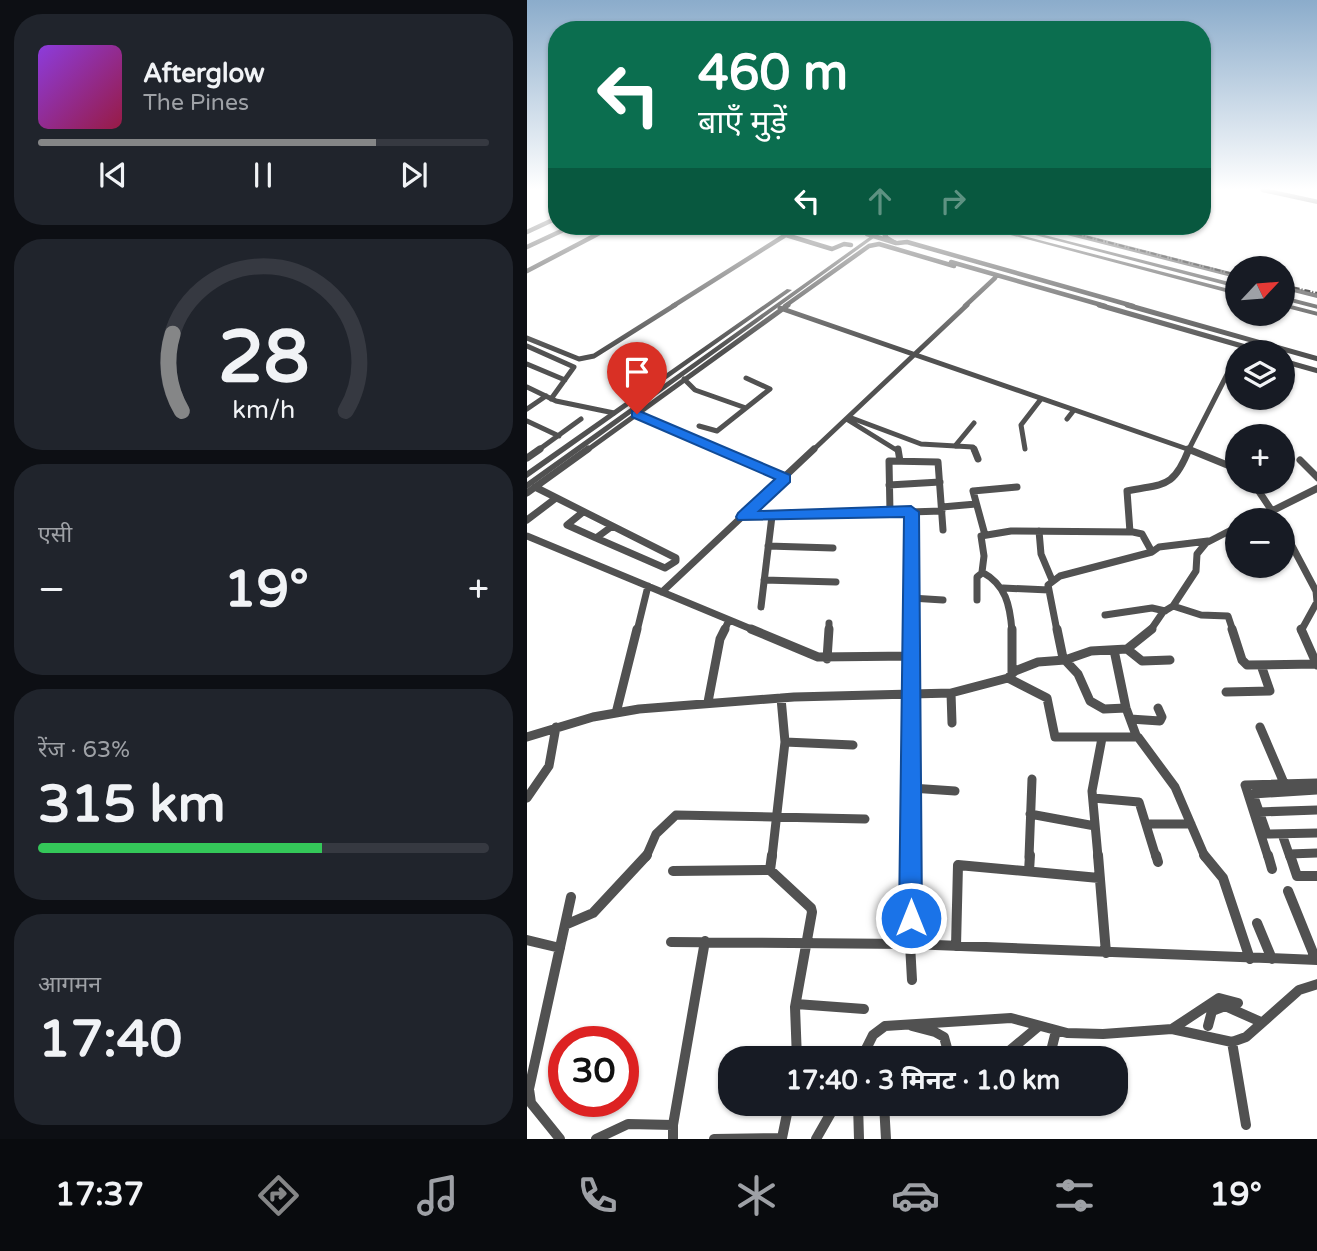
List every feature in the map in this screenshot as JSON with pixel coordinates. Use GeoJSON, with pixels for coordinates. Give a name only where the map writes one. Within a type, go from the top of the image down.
{"type":"FeatureCollection","features":[{"type":"Feature","properties":{"kind":"street"},"geometry":{"type":"LineString","coordinates":[[527,271],[581,243]]}},
{"type":"Feature","properties":{"kind":"street"},"geometry":{"type":"LineString","coordinates":[[527,338],[579,359],[594,356],[773,243]]}},
{"type":"Feature","properties":{"kind":"street"},"geometry":{"type":"LineString","coordinates":[[813,243],[832,249],[844,244],[851,246]]}},
{"type":"Feature","properties":{"kind":"street"},"geometry":{"type":"LineString","coordinates":[[527,475],[858,243]]}},
{"type":"Feature","properties":{"kind":"street"},"geometry":{"type":"LineString","coordinates":[[527,493],[531,487],[826,274],[862,243]]}},
{"type":"Feature","properties":{"kind":"street"},"geometry":{"type":"LineString","coordinates":[[877,243],[1225,344]]}},
{"type":"Feature","properties":{"kind":"street"},"geometry":{"type":"LineString","coordinates":[[882,243],[1225,344]]}},
{"type":"Feature","properties":{"kind":"street"},"geometry":{"type":"LineString","coordinates":[[897,243],[1225,344]]}},
{"type":"Feature","properties":{"kind":"street"},"geometry":{"type":"LineString","coordinates":[[911,243],[1317,365]]}},
{"type":"Feature","properties":{"kind":"street"},"geometry":{"type":"LineString","coordinates":[[1052,243],[1225,284]]}},
{"type":"Feature","properties":{"kind":"street"},"geometry":{"type":"LineString","coordinates":[[1067,243],[1225,284]]}},
{"type":"Feature","properties":{"kind":"street"},"geometry":{"type":"LineString","coordinates":[[1081,243],[1225,284]]}},
{"type":"Feature","properties":{"kind":"street"},"geometry":{"type":"LineString","coordinates":[[1108,243],[1225,273]]}},
{"type":"Feature","properties":{"kind":"street"},"geometry":{"type":"LineString","coordinates":[[934,258],[954,266]]}},
{"type":"Feature","properties":{"kind":"street"},"geometry":{"type":"LineString","coordinates":[[527,264],[536,267]]}},
{"type":"Feature","properties":{"kind":"street"},"geometry":{"type":"LineString","coordinates":[[662,592],[995,278]]}},
{"type":"Feature","properties":{"kind":"street"},"geometry":{"type":"LineString","coordinates":[[1295,290],[1317,296]]}},
{"type":"Feature","properties":{"kind":"street"},"geometry":{"type":"LineString","coordinates":[[1295,302],[1317,308]]}},
{"type":"Feature","properties":{"kind":"street"},"geometry":{"type":"LineString","coordinates":[[1295,302],[1317,308]]}},
{"type":"Feature","properties":{"kind":"street"},"geometry":{"type":"LineString","coordinates":[[779,307],[1225,464]]}},
{"type":"Feature","properties":{"kind":"street"},"geometry":{"type":"LineString","coordinates":[[531,487],[637,414],[779,307]]}},
{"type":"Feature","properties":{"kind":"street"},"geometry":{"type":"LineString","coordinates":[[527,345],[574,367],[548,397],[527,409]]}},
{"type":"Feature","properties":{"kind":"street"},"geometry":{"type":"LineString","coordinates":[[1295,359],[1317,365]]}},
{"type":"Feature","properties":{"kind":"street"},"geometry":{"type":"LineString","coordinates":[[527,363],[565,380]]}},
{"type":"Feature","properties":{"kind":"street"},"geometry":{"type":"LineString","coordinates":[[699,426],[717,431],[770,387],[746,378]]}},
{"type":"Feature","properties":{"kind":"street"},"geometry":{"type":"LineString","coordinates":[[1130,532],[1127,491],[1156,488],[1167,481],[1190,450],[1191,439],[1225,378]]}},
{"type":"Feature","properties":{"kind":"street"},"geometry":{"type":"LineString","coordinates":[[684,379],[695,390],[746,408]]}},
{"type":"Feature","properties":{"kind":"street"},"geometry":{"type":"LineString","coordinates":[[528,388],[548,397],[614,413]]}},
{"type":"Feature","properties":{"kind":"street"},"geometry":{"type":"LineString","coordinates":[[1025,449],[1021,425],[1041,399]]}},
{"type":"Feature","properties":{"kind":"street"},"geometry":{"type":"LineString","coordinates":[[1067,419],[1074,410]]}},
{"type":"Feature","properties":{"kind":"street"},"geometry":{"type":"LineString","coordinates":[[637,414],[785,478]]}},
{"type":"Feature","properties":{"kind":"street"},"geometry":{"type":"LineString","coordinates":[[848,418],[921,444],[973,447],[978,459]]}},
{"type":"Feature","properties":{"kind":"street"},"geometry":{"type":"LineString","coordinates":[[848,418],[898,449],[900,461]]}},
{"type":"Feature","properties":{"kind":"street"},"geometry":{"type":"LineString","coordinates":[[527,458],[581,419]]}},
{"type":"Feature","properties":{"kind":"street"},"geometry":{"type":"LineString","coordinates":[[527,421],[559,436]]}},
{"type":"Feature","properties":{"kind":"street"},"geometry":{"type":"LineString","coordinates":[[955,446],[974,424]]}},
{"type":"Feature","properties":{"kind":"street"},"geometry":{"type":"LineString","coordinates":[[1300,460],[1317,478]]}},
{"type":"Feature","properties":{"kind":"street"},"geometry":{"type":"LineString","coordinates":[[890,512],[889,461],[938,462],[943,530]]}},
{"type":"Feature","properties":{"kind":"street"},"geometry":{"type":"LineString","coordinates":[[889,485],[940,482]]}},
{"type":"Feature","properties":{"kind":"street"},"geometry":{"type":"LineString","coordinates":[[531,487],[676,561],[665,568],[567,525]]}},
{"type":"Feature","properties":{"kind":"street"},"geometry":{"type":"LineString","coordinates":[[985,536],[974,490],[1017,487]]}},
{"type":"Feature","properties":{"kind":"street"},"geometry":{"type":"LineString","coordinates":[[1280,508],[1317,488]]}},
{"type":"Feature","properties":{"kind":"street"},"geometry":{"type":"LineString","coordinates":[[1261,494],[1272,508]]}},
{"type":"Feature","properties":{"kind":"street"},"geometry":{"type":"LineString","coordinates":[[527,520],[556,498]]}},
{"type":"Feature","properties":{"kind":"street"},"geometry":{"type":"LineString","coordinates":[[743,517],[911,512],[976,504]]}},
{"type":"Feature","properties":{"kind":"street"},"geometry":{"type":"LineString","coordinates":[[560,530],[582,512]]}},
{"type":"Feature","properties":{"kind":"street"},"geometry":{"type":"LineString","coordinates":[[911,512],[912,980]]}},
{"type":"Feature","properties":{"kind":"street"},"geometry":{"type":"LineString","coordinates":[[761,607],[772,516]]}},
{"type":"Feature","properties":{"kind":"street"},"geometry":{"type":"LineString","coordinates":[[596,538],[611,527]]}},
{"type":"Feature","properties":{"kind":"street"},"geometry":{"type":"LineString","coordinates":[[977,600],[977,577],[982,573],[984,558],[981,537],[1011,531],[1130,532],[1142,534],[1152,552]]}},
{"type":"Feature","properties":{"kind":"street"},"geometry":{"type":"LineString","coordinates":[[1039,531],[1041,554],[1052,580]]}},
{"type":"Feature","properties":{"kind":"street"},"geometry":{"type":"LineString","coordinates":[[1126,708],[1104,709],[1093,703],[1078,674],[1065,660],[1048,585],[1052,580],[1087,567],[1152,552],[1161,547],[1208,541],[1225,533]]}},
{"type":"Feature","properties":{"kind":"street"},"geometry":{"type":"LineString","coordinates":[[527,536],[827,659],[912,656]]}},
{"type":"Feature","properties":{"kind":"street"},"geometry":{"type":"LineString","coordinates":[[527,737],[556,727],[616,713],[708,702],[951,692],[1010,676],[1035,663],[1065,660],[1091,652],[1127,649],[1152,630],[1169,608],[1196,571],[1197,554],[1208,541]]}},
{"type":"Feature","properties":{"kind":"street"},"geometry":{"type":"LineString","coordinates":[[768,546],[833,548]]}},
{"type":"Feature","properties":{"kind":"street"},"geometry":{"type":"LineString","coordinates":[[1106,615],[1152,608],[1169,608],[1201,615],[1225,614],[1229,618],[1242,660],[1247,665],[1317,665],[1301,629],[1317,602],[1316,591],[1295,552]]}},
{"type":"Feature","properties":{"kind":"street"},"geometry":{"type":"LineString","coordinates":[[982,573],[991,574],[1003,588],[1013,630],[1010,676]]}},
{"type":"Feature","properties":{"kind":"street"},"geometry":{"type":"LineString","coordinates":[[764,580],[836,582]]}},
{"type":"Feature","properties":{"kind":"street"},"geometry":{"type":"LineString","coordinates":[[616,713],[648,586]]}},
{"type":"Feature","properties":{"kind":"street"},"geometry":{"type":"LineString","coordinates":[[1003,588],[1049,590]]}},
{"type":"Feature","properties":{"kind":"street"},"geometry":{"type":"LineString","coordinates":[[911,598],[943,600]]}},
{"type":"Feature","properties":{"kind":"street"},"geometry":{"type":"LineString","coordinates":[[708,702],[720,639],[729,620]]}},
{"type":"Feature","properties":{"kind":"street"},"geometry":{"type":"LineString","coordinates":[[827,659],[829,623]]}},
{"type":"Feature","properties":{"kind":"street"},"geometry":{"type":"LineString","coordinates":[[1127,649],[1142,661],[1170,660]]}},
{"type":"Feature","properties":{"kind":"street"},"geometry":{"type":"LineString","coordinates":[[1114,650],[1126,708],[1136,736],[1175,787],[1206,859],[1225,884],[1250,959]]}},
{"type":"Feature","properties":{"kind":"street"},"geometry":{"type":"LineString","coordinates":[[1226,692],[1270,691],[1261,665]]}},
{"type":"Feature","properties":{"kind":"street"},"geometry":{"type":"LineString","coordinates":[[1010,676],[1047,698],[1055,737],[1136,736]]}},
{"type":"Feature","properties":{"kind":"street"},"geometry":{"type":"LineString","coordinates":[[951,692],[952,723]]}},
{"type":"Feature","properties":{"kind":"street"},"geometry":{"type":"LineString","coordinates":[[770,870],[785,742],[781,698]]}},
{"type":"Feature","properties":{"kind":"street"},"geometry":{"type":"LineString","coordinates":[[1130,719],[1149,722],[1160,720],[1162,718],[1158,708]]}},
{"type":"Feature","properties":{"kind":"street"},"geometry":{"type":"LineString","coordinates":[[527,798],[544,780],[552,760],[556,727]]}},
{"type":"Feature","properties":{"kind":"street"},"geometry":{"type":"LineString","coordinates":[[1260,727],[1284,783]]}},
{"type":"Feature","properties":{"kind":"street"},"geometry":{"type":"LineString","coordinates":[[1102,738],[1093,797],[1106,953]]}},
{"type":"Feature","properties":{"kind":"street"},"geometry":{"type":"LineString","coordinates":[[785,742],[853,745]]}},
{"type":"Feature","properties":{"kind":"street"},"geometry":{"type":"LineString","coordinates":[[1029,871],[1032,779]]}},
{"type":"Feature","properties":{"kind":"street"},"geometry":{"type":"LineString","coordinates":[[1272,869],[1245,785],[1317,783]]}},
{"type":"Feature","properties":{"kind":"street"},"geometry":{"type":"LineString","coordinates":[[911,788],[955,791]]}},
{"type":"Feature","properties":{"kind":"street"},"geometry":{"type":"LineString","coordinates":[[1317,790],[1253,792],[1267,833],[1317,833]]}},
{"type":"Feature","properties":{"kind":"street"},"geometry":{"type":"LineString","coordinates":[[1093,797],[1139,802],[1158,862]]}},
{"type":"Feature","properties":{"kind":"street"},"geometry":{"type":"LineString","coordinates":[[1259,812],[1317,810]]}},
{"type":"Feature","properties":{"kind":"street"},"geometry":{"type":"LineString","coordinates":[[1030,814],[1095,826]]}},
{"type":"Feature","properties":{"kind":"street"},"geometry":{"type":"LineString","coordinates":[[565,925],[592,913],[607,901],[646,858],[656,834],[676,815],[865,819]]}},
{"type":"Feature","properties":{"kind":"street"},"geometry":{"type":"LineString","coordinates":[[1147,824],[1191,824]]}},
{"type":"Feature","properties":{"kind":"street"},"geometry":{"type":"LineString","coordinates":[[1282,834],[1297,876],[1317,876]]}},
{"type":"Feature","properties":{"kind":"street"},"geometry":{"type":"LineString","coordinates":[[1289,854],[1317,853]]}},
{"type":"Feature","properties":{"kind":"street"},"geometry":{"type":"LineString","coordinates":[[956,946],[958,865],[1099,878]]}},
{"type":"Feature","properties":{"kind":"street"},"geometry":{"type":"LineString","coordinates":[[673,871],[770,870],[811,908],[796,1004],[797,1046]]}},
{"type":"Feature","properties":{"kind":"street"},"geometry":{"type":"LineString","coordinates":[[671,942],[805,941],[1317,960],[1288,891]]}},
{"type":"Feature","properties":{"kind":"street"},"geometry":{"type":"LineString","coordinates":[[560,1139],[531,1103],[529,1089],[571,897]]}},
{"type":"Feature","properties":{"kind":"street"},"geometry":{"type":"LineString","coordinates":[[1257,923],[1272,959]]}},
{"type":"Feature","properties":{"kind":"street"},"geometry":{"type":"LineString","coordinates":[[527,940],[560,948]]}},
{"type":"Feature","properties":{"kind":"street"},"geometry":{"type":"LineString","coordinates":[[673,1139],[673,1125],[705,942]]}},
{"type":"Feature","properties":{"kind":"street"},"geometry":{"type":"LineString","coordinates":[[869,1046],[878,1030],[885,1026],[1004,1018],[1055,1031],[1103,1034],[1172,1029],[1232,1042],[1246,1037],[1299,990],[1317,984]]}},
{"type":"Feature","properties":{"kind":"street"},"geometry":{"type":"LineString","coordinates":[[1172,1029],[1219,998],[1238,1003]]}},
{"type":"Feature","properties":{"kind":"street"},"geometry":{"type":"LineString","coordinates":[[796,1004],[864,1009]]}},
{"type":"Feature","properties":{"kind":"street"},"geometry":{"type":"LineString","coordinates":[[1208,1026],[1212,1011],[1225,1006],[1261,1023]]}},
{"type":"Feature","properties":{"kind":"street"},"geometry":{"type":"LineString","coordinates":[[904,1024],[943,1034],[949,1046]]}},
{"type":"Feature","properties":{"kind":"street"},"geometry":{"type":"LineString","coordinates":[[1015,1046],[1039,1026]]}},
{"type":"Feature","properties":{"kind":"street"},"geometry":{"type":"LineString","coordinates":[[1052,1046],[1055,1031]]}},
{"type":"Feature","properties":{"kind":"street"},"geometry":{"type":"LineString","coordinates":[[1232,1042],[1246,1125]]}},
{"type":"Feature","properties":{"kind":"street"},"geometry":{"type":"LineString","coordinates":[[714,1139],[782,1138],[787,1116]]}},
{"type":"Feature","properties":{"kind":"street"},"geometry":{"type":"LineString","coordinates":[[816,1139],[829,1116]]}},
{"type":"Feature","properties":{"kind":"street"},"geometry":{"type":"LineString","coordinates":[[858,1116],[859,1139]]}},
{"type":"Feature","properties":{"kind":"street"},"geometry":{"type":"LineString","coordinates":[[885,1116],[886,1139]]}},
{"type":"Feature","properties":{"kind":"street"},"geometry":{"type":"LineString","coordinates":[[596,1139],[628,1124],[673,1125]]}},
{"type":"Feature","properties":{"kind":"railway"},"geometry":{"type":"LineString","coordinates":[[1112,243],[1225,272]]}},
{"type":"Feature","properties":{"kind":"railway"},"geometry":{"type":"LineString","coordinates":[[1295,288],[1318,293]]}},
{"type":"Feature","properties":{"kind":"route"},"geometry":{"type":"LineString","coordinates":[[637,414],[785,478],[743,517],[911,512],[911,918]]}}]}
